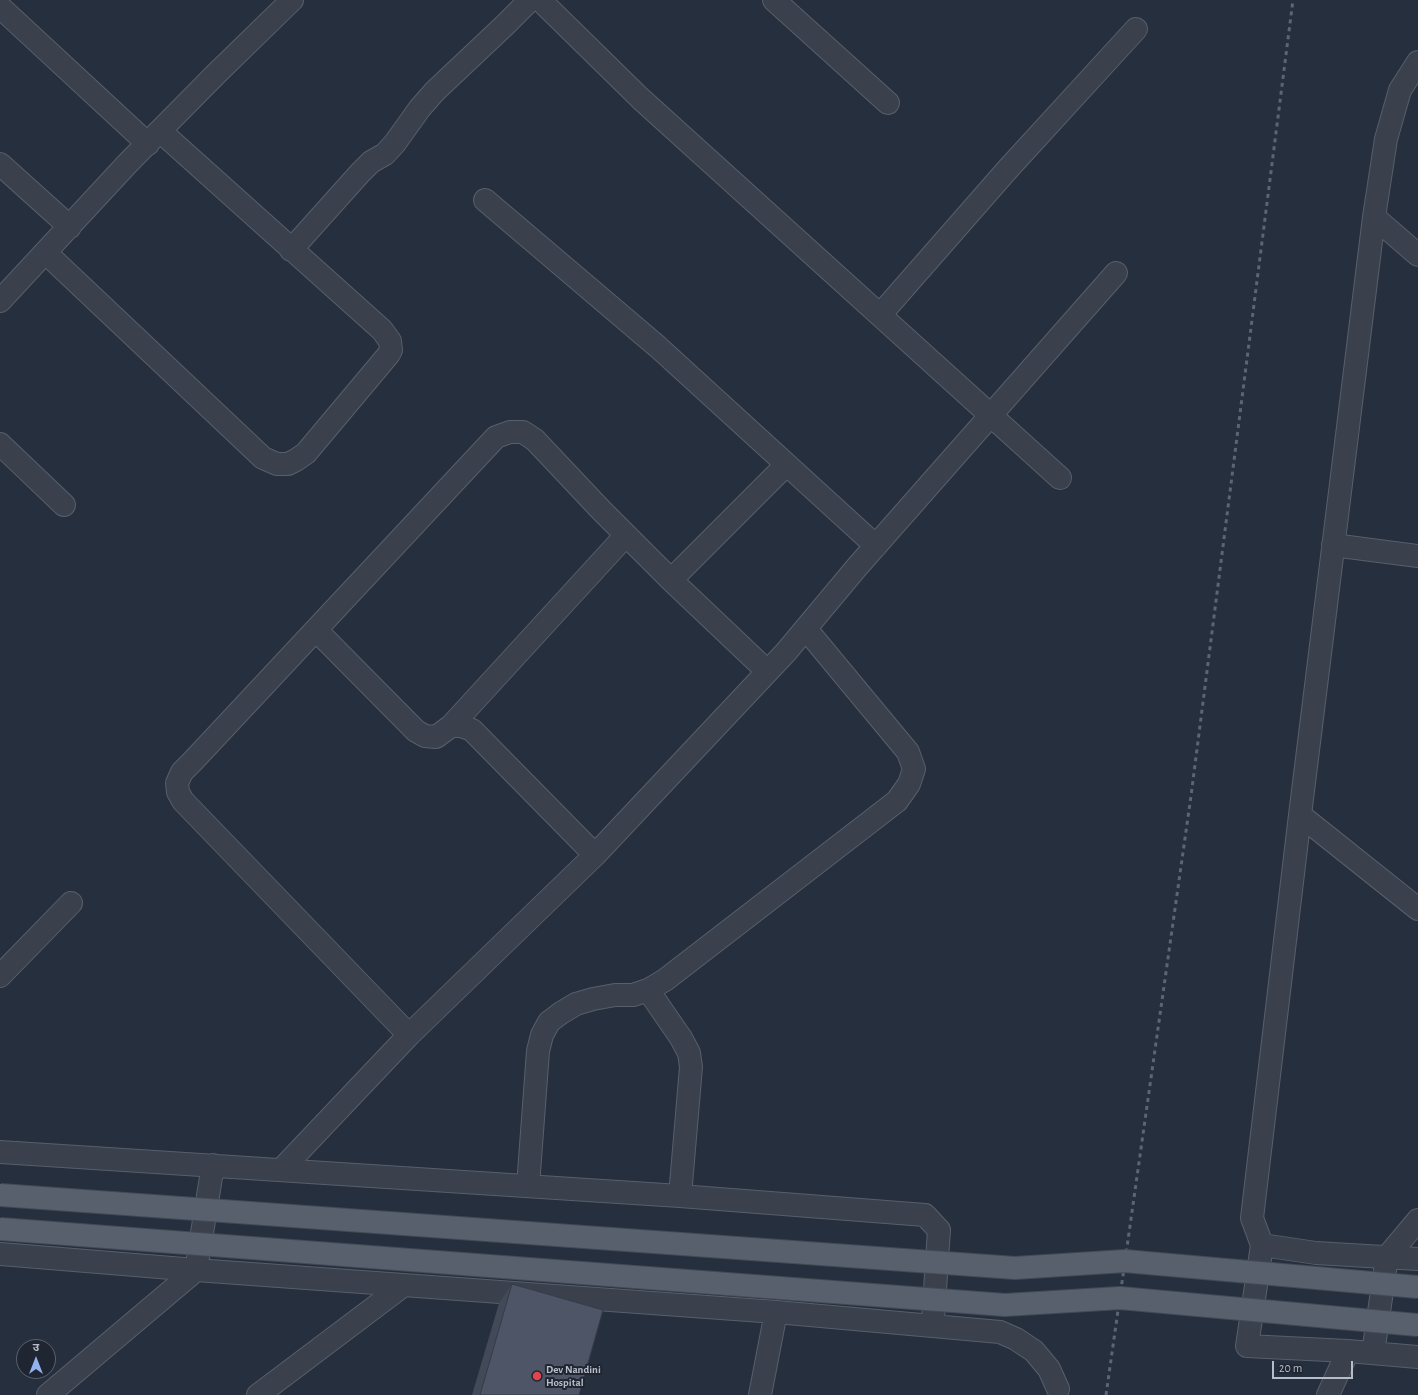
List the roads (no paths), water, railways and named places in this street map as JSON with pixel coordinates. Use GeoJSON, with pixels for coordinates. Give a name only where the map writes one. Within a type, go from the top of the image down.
{"type":"FeatureCollection","features":[{"type":"Feature","properties":{"kind":"main road"},"geometry":{"type":"LineString","coordinates":[[0,1195],[1014,1268],[1125,1261],[1418,1287]]}},
{"type":"Feature","properties":{"kind":"main road"},"geometry":{"type":"LineString","coordinates":[[0,1229],[1005,1304],[1120,1298],[1418,1326]]}},
{"type":"Feature","properties":{"kind":"street"},"geometry":{"type":"LineString","coordinates":[[0,301],[154,137],[292,0]]}},
{"type":"Feature","properties":{"kind":"street"},"geometry":{"type":"LineString","coordinates":[[291,250],[360,172],[371,162],[385,154],[395,143],[420,108],[435,91],[530,0]]}},
{"type":"Feature","properties":{"kind":"street"},"geometry":{"type":"LineString","coordinates":[[540,0],[641,99],[1060,478]]}},
{"type":"Feature","properties":{"kind":"street"},"geometry":{"type":"LineString","coordinates":[[774,0],[888,103]]}},
{"type":"Feature","properties":{"kind":"street"},"geometry":{"type":"LineString","coordinates":[[0,7],[291,250],[382,330],[390,341],[391,350],[306,453],[288,464],[277,464],[263,458],[46,253]]}},
{"type":"Feature","properties":{"kind":"street"},"geometry":{"type":"LineString","coordinates":[[880,315],[1007,170],[1136,28]]}},
{"type":"Feature","properties":{"kind":"street"},"geometry":{"type":"LineString","coordinates":[[1418,62],[1400,90],[1386,139],[1374,217],[1252,1218],[1262,1245],[1246,1346],[1348,1351],[1418,1357]]}},
{"type":"Feature","properties":{"kind":"street"},"geometry":{"type":"LineString","coordinates":[[0,164],[70,226]]}},
{"type":"Feature","properties":{"kind":"street"},"geometry":{"type":"LineString","coordinates":[[485,200],[658,347],[876,546]]}},
{"type":"Feature","properties":{"kind":"street"},"geometry":{"type":"LineString","coordinates":[[1374,217],[1418,255]]}},
{"type":"Feature","properties":{"kind":"street"},"geometry":{"type":"LineString","coordinates":[[281,1170],[409,1035],[595,855],[786,652],[857,567],[1116,273]]}},
{"type":"Feature","properties":{"kind":"street"},"geometry":{"type":"LineString","coordinates":[[409,1035],[183,801],[178,792],[177,783],[182,772],[496,437],[510,432],[523,432],[535,440],[671,580],[767,672]]}},
{"type":"Feature","properties":{"kind":"street"},"geometry":{"type":"LineString","coordinates":[[0,444],[64,505]]}},
{"type":"Feature","properties":{"kind":"street"},"geometry":{"type":"LineString","coordinates":[[671,580],[786,465]]}},
{"type":"Feature","properties":{"kind":"street"},"geometry":{"type":"LineString","coordinates":[[316,630],[416,731],[425,736],[436,737],[451,726],[626,535]]}},
{"type":"Feature","properties":{"kind":"street"},"geometry":{"type":"LineString","coordinates":[[1333,546],[1418,556]]}},
{"type":"Feature","properties":{"kind":"street"},"geometry":{"type":"LineString","coordinates":[[528,1186],[538,1051],[542,1035],[549,1022],[561,1012],[576,1004],[615,994],[633,994],[648,990],[671,975],[897,801],[909,784],[914,769],[908,752],[806,629]]}},
{"type":"Feature","properties":{"kind":"street"},"geometry":{"type":"LineString","coordinates":[[451,726],[461,726],[472,730],[595,855]]}},
{"type":"Feature","properties":{"kind":"street"},"geometry":{"type":"LineString","coordinates":[[1300,815],[1418,909]]}},
{"type":"Feature","properties":{"kind":"street"},"geometry":{"type":"LineString","coordinates":[[0,976],[72,903]]}},
{"type":"Feature","properties":{"kind":"street"},"geometry":{"type":"LineString","coordinates":[[648,990],[681,1038],[688,1053],[691,1066],[680,1196]]}},
{"type":"Feature","properties":{"kind":"street"},"geometry":{"type":"LineString","coordinates":[[0,1152],[680,1196],[924,1214],[939,1230],[933,1326]]}},
{"type":"Feature","properties":{"kind":"street"},"geometry":{"type":"LineString","coordinates":[[48,1395],[196,1270],[213,1165]]}},
{"type":"Feature","properties":{"kind":"street"},"geometry":{"type":"LineString","coordinates":[[1373,1353],[1386,1257],[1418,1220]]}},
{"type":"Feature","properties":{"kind":"street"},"geometry":{"type":"LineString","coordinates":[[1262,1245],[1316,1253],[1418,1259]]}},
{"type":"Feature","properties":{"kind":"street"},"geometry":{"type":"LineString","coordinates":[[0,1254],[196,1270],[776,1312],[1000,1332],[1016,1339],[1034,1351],[1049,1369],[1058,1389]]}},
{"type":"Feature","properties":{"kind":"street"},"geometry":{"type":"LineString","coordinates":[[258,1395],[404,1285]]}},
{"type":"Feature","properties":{"kind":"street"},"geometry":{"type":"LineString","coordinates":[[760,1395],[776,1312]]}},
{"type":"Feature","properties":{"kind":"street"},"geometry":{"type":"LineString","coordinates":[[1328,1395],[1348,1351]]}},
{"type":"Feature","properties":{"kind":"railway"},"geometry":{"type":"LineString","coordinates":[[1106,1395],[1191,796],[1293,0]]}},
{"type":"Feature","properties":{"kind":"place","name":"Dev Nandini Hospital"},"geometry":{"type":"Point","coordinates":[537,1376]}}]}
